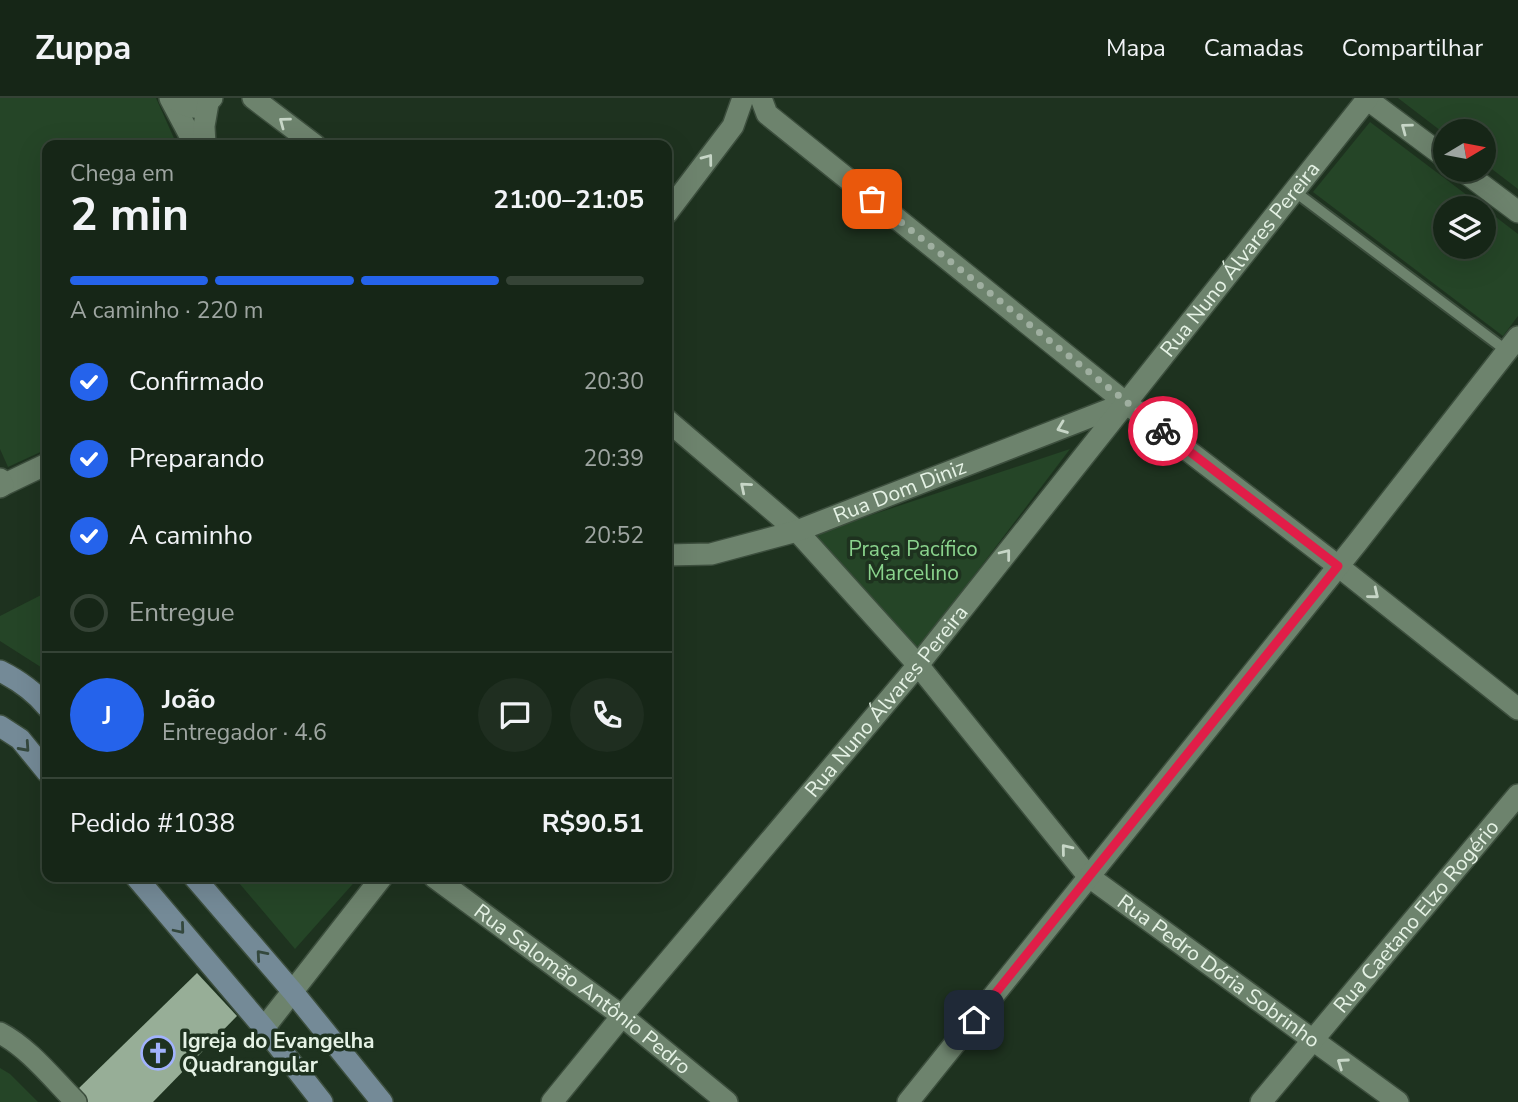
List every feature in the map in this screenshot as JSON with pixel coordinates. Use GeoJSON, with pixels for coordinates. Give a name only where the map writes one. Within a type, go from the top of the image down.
{"type":"FeatureCollection","features":[{"type":"Feature","properties":{"kind":"main road"},"geometry":{"type":"LineString","coordinates":[[0,671],[14,678],[42,701]]}},
{"type":"Feature","properties":{"kind":"main road"},"geometry":{"type":"LineString","coordinates":[[0,726],[20,739],[42,766]]}},
{"type":"Feature","properties":{"kind":"main road"},"geometry":{"type":"LineString","coordinates":[[140,882],[264,1028],[322,1102]]}},
{"type":"Feature","properties":{"kind":"main road"},"geometry":{"type":"LineString","coordinates":[[198,882],[293,992],[382,1102]]}},
{"type":"Feature","properties":{"kind":"street"},"geometry":{"type":"LineString","coordinates":[[171,98],[196,108],[210,100]]}},
{"type":"Feature","properties":{"kind":"street"},"geometry":{"type":"LineString","coordinates":[[171,98],[192,140]]}},
{"type":"Feature","properties":{"kind":"street"},"geometry":{"type":"LineString","coordinates":[[253,98],[308,140]]}},
{"type":"Feature","properties":{"kind":"street"},"geometry":{"type":"LineString","coordinates":[[672,206],[733,126],[743,98]]}},
{"type":"Feature","properties":{"kind":"street"},"geometry":{"type":"LineString","coordinates":[[761,98],[767,114],[1126,403],[1518,709]]}},
{"type":"Feature","properties":{"kind":"street"},"geometry":{"type":"LineString","coordinates":[[1367,98],[1433,148]]}},
{"type":"Feature","properties":{"kind":"street","name":"Rua Nuno Álvares Pereira"},"geometry":{"type":"LineString","coordinates":[[552,1102],[918,665],[1367,98]]}},
{"type":"Feature","properties":{"kind":"street"},"geometry":{"type":"LineString","coordinates":[[205,140],[204,126],[210,100]]}},
{"type":"Feature","properties":{"kind":"street"},"geometry":{"type":"LineString","coordinates":[[1477,182],[1518,212]]}},
{"type":"Feature","properties":{"kind":"street"},"geometry":{"type":"LineString","coordinates":[[908,1102],[1338,566],[1512,344]]}},
{"type":"Feature","properties":{"kind":"street","name":"Rua Dom Diniz"},"geometry":{"type":"LineString","coordinates":[[672,555],[711,554],[797,531],[1126,403]]}},
{"type":"Feature","properties":{"kind":"street","name":"Rua Pedro Dória Sobrinho"},"geometry":{"type":"LineString","coordinates":[[672,424],[797,531],[918,665],[1088,876],[1398,1102]]}},
{"type":"Feature","properties":{"kind":"street"},"geometry":{"type":"LineString","coordinates":[[1,484],[42,466]]}},
{"type":"Feature","properties":{"kind":"street","name":"Rua Caetano Elzo Rogério"},"geometry":{"type":"LineString","coordinates":[[1261,1102],[1518,795]]}},
{"type":"Feature","properties":{"kind":"street"},"geometry":{"type":"LineString","coordinates":[[264,1028],[378,882]]}},
{"type":"Feature","properties":{"kind":"street","name":"Rua Salomão Antônio Pedro"},"geometry":{"type":"LineString","coordinates":[[441,882],[622,1016],[727,1102]]}},
{"type":"Feature","properties":{"kind":"street"},"geometry":{"type":"LineString","coordinates":[[0,1034],[38,1064],[76,1102]]}},
{"type":"Feature","properties":{"kind":"lane"},"geometry":{"type":"LineString","coordinates":[[1294,191],[1512,344]]}},
{"type":"Feature","properties":{"kind":"green space"},"geometry":{"type":"Polygon","coordinates":[[[0,98],[156,98],[175,140],[42,140],[42,451],[8,467],[0,449],[0,98]]]}},
{"type":"Feature","properties":{"kind":"green space"},"geometry":{"type":"Polygon","coordinates":[[[1398,98],[1518,98],[1518,189],[1496,172],[1496,119],[1433,119],[1433,125],[1398,98]]]}},
{"type":"Feature","properties":{"kind":"green space"},"geometry":{"type":"Polygon","coordinates":[[[1370,122],[1433,170],[1433,182],[1450,182],[1468,196],[1433,196],[1433,259],[1496,259],[1496,217],[1518,234],[1518,316],[1503,336],[1313,192],[1370,122]]]}},
{"type":"Feature","properties":{"kind":"green space","name":"Praça Pacífico Marcelino"},"geometry":{"type":"Polygon","coordinates":[[[1070,449],[916,652],[811,535],[1070,449]]]}},
{"type":"Feature","properties":{"kind":"green space"},"geometry":{"type":"Polygon","coordinates":[[[42,595],[42,668],[0,641],[0,616],[42,595]]]}},
{"type":"Feature","properties":{"kind":"green space"},"geometry":{"type":"Polygon","coordinates":[[[238,882],[355,882],[295,949],[238,882]]]}},
{"type":"Feature","properties":{"kind":"green space"},"geometry":{"type":"Polygon","coordinates":[[[0,1068],[10,1074],[38,1102],[0,1102],[0,1068]]]}},
{"type":"Feature","properties":{"kind":"building","name":"Igreja do Evangelha Quadrangular"},"geometry":{"type":"Polygon","coordinates":[[[197,973],[237,1016],[153,1102],[88,1102],[77,1090],[197,973]]]}},
{"type":"Feature","properties":{"kind":"way so far"},"geometry":{"type":"LineString","coordinates":[[872,199],[1163,431]]}},
{"type":"Feature","properties":{"kind":"place","name":"Igreja do Evangelha Quadrangular"},"geometry":{"type":"Point","coordinates":[158,1053]}},
{"type":"Feature","properties":{"kind":"route"},"geometry":{"type":"LineString","coordinates":[[974,1020],[1338,566],[1163,431]]}}]}
